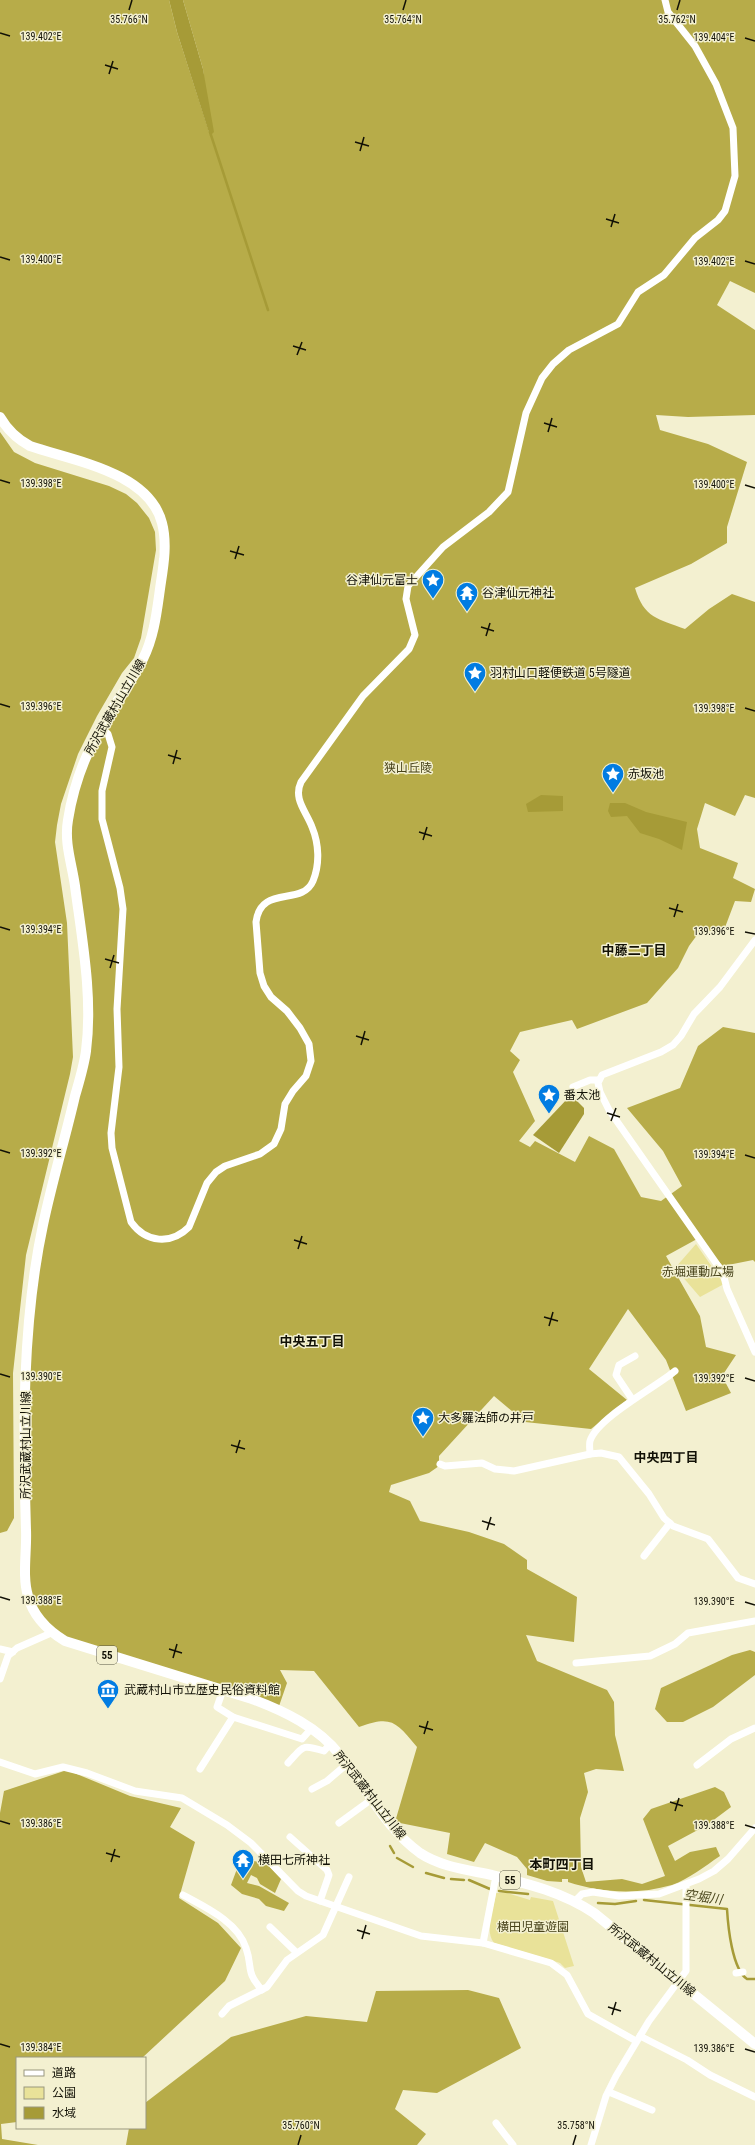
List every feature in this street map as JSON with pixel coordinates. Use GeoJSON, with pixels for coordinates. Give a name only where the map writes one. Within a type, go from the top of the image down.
{"type":"FeatureCollection","features":[{"type":"Feature","properties":{"kind":"main road","name":"所沢武蔵村山立川線"},"geometry":{"type":"LineString","coordinates":[[0,417],[8,430],[19,440],[30,446],[118,475],[142,490],[156,507],[162,522],[165,539],[164,561],[155,626],[150,643],[142,662],[101,727],[85,761],[73,798],[68,821],[67,841],[75,882],[87,994],[86,1052],[43,1226],[31,1298],[26,1396],[26,1592],[38,1617],[51,1633],[64,1641],[278,1709],[311,1729],[330,1744],[347,1764],[392,1827],[406,1842],[422,1854],[458,1868],[545,1888],[575,1901],[594,1913],[755,2044]]}},
{"type":"Feature","properties":{"kind":"street"},"geometry":{"type":"LineString","coordinates":[[101,727],[108,734],[112,747],[102,792],[102,819],[118,882],[123,910],[116,1009],[120,1062],[111,1121],[112,1148],[131,1222],[138,1231],[148,1238],[168,1240],[184,1233],[189,1227],[207,1183],[216,1172],[225,1166],[260,1154],[274,1144],[281,1129],[285,1104],[310,1070],[312,1055],[306,1039],[287,1011],[267,991],[262,980],[256,922],[257,914],[265,902],[299,893],[309,887],[314,879],[318,862],[318,846],[312,826],[298,800],[298,792],[301,782],[364,696],[409,649],[415,635],[406,599],[408,586],[443,547],[489,512],[508,492],[526,413],[542,378],[569,350],[618,324],[638,292],[664,275],[695,238],[718,220],[726,211],[735,176],[733,128],[716,84],[695,46],[668,12],[665,0]]}},
{"type":"Feature","properties":{"kind":"street"},"geometry":{"type":"LineString","coordinates":[[755,940],[720,987],[694,1014],[681,1036],[673,1045],[661,1052],[602,1075],[598,1080],[600,1092],[609,1110],[723,1273],[727,1289],[755,1352]]}},
{"type":"Feature","properties":{"kind":"street"},"geometry":{"type":"LineString","coordinates":[[574,1087],[590,1080],[598,1080]]}},
{"type":"Feature","properties":{"kind":"street"},"geometry":{"type":"LineString","coordinates":[[632,1399],[616,1375],[619,1365],[635,1356]]}},
{"type":"Feature","properties":{"kind":"street"},"geometry":{"type":"LineString","coordinates":[[590,1454],[590,1442],[597,1430],[632,1399],[647,1388],[661,1382],[675,1371]]}},
{"type":"Feature","properties":{"kind":"street"},"geometry":{"type":"LineString","coordinates":[[440,1464],[445,1466],[482,1463],[495,1469],[514,1471],[590,1454],[601,1453],[619,1458],[649,1494],[664,1518],[670,1523],[708,1539],[738,1578],[755,1584]]}},
{"type":"Feature","properties":{"kind":"street"},"geometry":{"type":"LineString","coordinates":[[644,1556],[670,1523]]}},
{"type":"Feature","properties":{"kind":"street"},"geometry":{"type":"LineString","coordinates":[[576,1663],[650,1656],[675,1644],[688,1633],[755,1621]]}},
{"type":"Feature","properties":{"kind":"street"},"geometry":{"type":"LineString","coordinates":[[0,1679],[8,1656],[17,1648],[51,1633]]}},
{"type":"Feature","properties":{"kind":"street"},"geometry":{"type":"LineString","coordinates":[[0,1649],[13,1652]]}},
{"type":"Feature","properties":{"kind":"street"},"geometry":{"type":"LineString","coordinates":[[222,1690],[217,1707],[233,1717],[302,1739],[311,1729]]}},
{"type":"Feature","properties":{"kind":"street"},"geometry":{"type":"LineString","coordinates":[[200,1769],[233,1717]]}},
{"type":"Feature","properties":{"kind":"street"},"geometry":{"type":"LineString","coordinates":[[697,1765],[731,1739],[755,1728]]}},
{"type":"Feature","properties":{"kind":"street"},"geometry":{"type":"LineString","coordinates":[[288,1763],[303,1747],[307,1745],[324,1750],[330,1744]]}},
{"type":"Feature","properties":{"kind":"street"},"geometry":{"type":"LineString","coordinates":[[0,1762],[35,1774],[64,1767],[87,1773],[135,1791],[182,1798],[245,1839],[298,1891],[336,1907],[421,1936],[483,1943],[499,1949],[540,1959],[559,1967],[567,1976],[588,2014],[638,2039],[687,2060],[710,2075],[753,2092]]}},
{"type":"Feature","properties":{"kind":"street"},"geometry":{"type":"LineString","coordinates":[[312,1789],[327,1781],[347,1764]]}},
{"type":"Feature","properties":{"kind":"street"},"geometry":{"type":"LineString","coordinates":[[338,1824],[372,1799]]}},
{"type":"Feature","properties":{"kind":"street"},"geometry":{"type":"LineString","coordinates":[[575,1901],[586,1893],[619,1896],[659,1894],[686,1885],[714,1871],[754,1831]]}},
{"type":"Feature","properties":{"kind":"street"},"geometry":{"type":"LineString","coordinates":[[290,1837],[327,1870],[329,1875],[320,1901]]}},
{"type":"Feature","properties":{"kind":"street"},"geometry":{"type":"LineString","coordinates":[[483,1943],[496,1876]]}},
{"type":"Feature","properties":{"kind":"street"},"geometry":{"type":"LineString","coordinates":[[222,2014],[233,2004],[267,1987],[282,1965],[296,1952],[323,1935],[348,1877]]}},
{"type":"Feature","properties":{"kind":"street"},"geometry":{"type":"LineString","coordinates":[[591,2145],[608,2092],[648,2021],[686,1971],[686,1885]]}},
{"type":"Feature","properties":{"kind":"street"},"geometry":{"type":"LineString","coordinates":[[183,1895],[220,1917],[242,1937],[247,1949],[250,1973],[262,1990]]}},
{"type":"Feature","properties":{"kind":"street"},"geometry":{"type":"LineString","coordinates":[[270,1927],[296,1952]]}},
{"type":"Feature","properties":{"kind":"street"},"geometry":{"type":"LineString","coordinates":[[608,2092],[652,2110]]}},
{"type":"Feature","properties":{"kind":"street"},"geometry":{"type":"LineString","coordinates":[[496,2123],[513,2145]]}},
{"type":"Feature","properties":{"kind":"green space","name":"狭山丘陵"},"geometry":{"type":"Polygon","coordinates":[[[0,0],[169,0],[177,32],[210,135],[203,69],[183,0],[755,0],[755,293],[730,281],[717,305],[755,330],[755,415],[688,417],[656,415],[660,430],[708,444],[747,462],[727,527],[727,543],[691,564],[635,588],[643,606],[648,612],[660,620],[685,629],[709,609],[732,594],[755,602],[755,798],[745,795],[735,816],[705,803],[697,829],[700,848],[738,863],[733,878],[755,889],[751,902],[735,901],[724,930],[700,931],[689,946],[678,968],[647,1003],[577,1029],[572,1020],[520,1032],[510,1051],[520,1060],[513,1072],[535,1121],[519,1141],[530,1147],[535,1141],[575,1162],[589,1136],[614,1149],[641,1197],[661,1201],[682,1186],[663,1151],[627,1108],[680,1088],[698,1046],[723,1027],[755,1033],[755,1262],[753,1260],[723,1266],[697,1239],[666,1256],[700,1316],[706,1347],[736,1355],[722,1376],[731,1393],[686,1411],[666,1360],[628,1309],[589,1369],[627,1400],[591,1429],[525,1422],[494,1396],[439,1456],[439,1466],[429,1473],[391,1485],[389,1492],[410,1501],[420,1521],[469,1532],[504,1544],[527,1560],[527,1569],[577,1597],[574,1642],[526,1635],[537,1661],[607,1690],[614,1702],[615,1735],[624,1771],[596,1769],[584,1773],[588,1792],[580,1818],[581,1867],[586,1882],[622,1879],[642,1884],[665,1876],[643,1819],[651,1809],[715,1787],[724,1792],[731,1807],[707,1825],[668,1846],[675,1861],[690,1852],[716,1847],[720,1856],[691,1876],[672,1885],[646,1890],[620,1891],[594,1889],[581,1886],[568,1882],[568,1879],[562,1879],[562,1882],[547,1881],[527,1875],[527,1869],[517,1857],[485,1843],[474,1862],[447,1854],[450,1833],[395,1822],[417,1747],[404,1732],[392,1723],[386,1721],[370,1723],[359,1727],[314,1671],[280,1670],[287,1683],[278,1709],[51,1633],[26,1592],[31,1298],[86,1052],[87,994],[67,841],[85,761],[142,662],[155,626],[162,522],[129,481],[30,446],[0,417],[0,0]]]}},
{"type":"Feature","properties":{"kind":"green space"},"geometry":{"type":"Polygon","coordinates":[[[0,432],[14,452],[35,463],[109,486],[126,494],[137,503],[149,518],[155,532],[156,550],[141,638],[134,658],[122,673],[97,716],[78,754],[61,804],[57,825],[55,842],[67,923],[73,1057],[26,1255],[13,1373],[14,1518],[7,1531],[0,1533],[0,432]]]}},
{"type":"Feature","properties":{"kind":"green space","name":"赤堀運動広場"},"geometry":{"type":"Polygon","coordinates":[[[696,1244],[724,1284],[700,1297],[675,1268],[696,1244]]]}},
{"type":"Feature","properties":{"kind":"green space"},"geometry":{"type":"Polygon","coordinates":[[[750,1650],[755,1652],[755,1675],[713,1707],[683,1722],[667,1722],[655,1709],[661,1688],[732,1655],[750,1650]]]}},
{"type":"Feature","properties":{"kind":"green space"},"geometry":{"type":"Polygon","coordinates":[[[67,1770],[130,1796],[181,1808],[170,1827],[195,1842],[179,1898],[218,1923],[241,1948],[225,1981],[143,2057],[16,2057],[16,2122],[1,2124],[2,2139],[38,2145],[0,2145],[0,1813],[4,1791],[67,1770]]]}},
{"type":"Feature","properties":{"kind":"green space"},"geometry":{"type":"Polygon","coordinates":[[[241,1858],[267,1864],[281,1879],[275,1893],[260,1884],[257,1878],[251,1875],[247,1883],[259,1886],[289,1903],[284,1911],[266,1906],[259,1899],[242,1894],[231,1885],[241,1858]]]}},
{"type":"Feature","properties":{"kind":"green space","name":"横田児童遊園"},"geometry":{"type":"Polygon","coordinates":[[[496,1893],[507,1893],[530,1900],[531,1897],[553,1901],[574,1966],[565,1968],[560,1963],[494,1943],[490,1932],[490,1919],[496,1893]]]}},
{"type":"Feature","properties":{"kind":"green space"},"geometry":{"type":"Polygon","coordinates":[[[468,1990],[499,1998],[521,2048],[437,2093],[403,2090],[395,2109],[426,2134],[417,2145],[126,2145],[129,2129],[146,2129],[146,2102],[231,2037],[306,2016],[367,2022],[376,1991],[468,1990]]]}},
{"type":"Feature","properties":{"kind":"water"},"geometry":{"type":"Polygon","coordinates":[[[169,0],[183,0],[203,69],[214,132],[210,136],[177,32],[169,0]]]}},
{"type":"Feature","properties":{"kind":"water"},"geometry":{"type":"Polygon","coordinates":[[[541,795],[563,796],[563,811],[528,812],[526,804],[541,795]]]}},
{"type":"Feature","properties":{"kind":"water","name":"赤坂池"},"geometry":{"type":"Polygon","coordinates":[[[610,803],[625,803],[646,812],[687,822],[682,850],[659,839],[640,833],[627,816],[611,817],[608,811],[610,803]]]}},
{"type":"Feature","properties":{"kind":"water","name":"番太池"},"geometry":{"type":"Polygon","coordinates":[[[569,1097],[573,1097],[584,1108],[584,1114],[559,1153],[533,1135],[569,1097]]]}},
{"type":"Feature","properties":{"kind":"waterway"},"geometry":{"type":"LineString","coordinates":[[210,132],[268,310]]}},
{"type":"Feature","properties":{"kind":"waterway","name":"空堀川"},"geometry":{"type":"LineString","coordinates":[[390,1846],[394,1853]]}},
{"type":"Feature","properties":{"kind":"waterway","name":"空堀川"},"geometry":{"type":"LineString","coordinates":[[397,1858],[413,1867]]}},
{"type":"Feature","properties":{"kind":"waterway","name":"空堀川"},"geometry":{"type":"LineString","coordinates":[[426,1873],[444,1878]]}},
{"type":"Feature","properties":{"kind":"waterway","name":"空堀川"},"geometry":{"type":"LineString","coordinates":[[451,1879],[464,1880]]}},
{"type":"Feature","properties":{"kind":"waterway","name":"空堀川"},"geometry":{"type":"LineString","coordinates":[[469,1880],[490,1889]]}},
{"type":"Feature","properties":{"kind":"waterway","name":"空堀川"},"geometry":{"type":"LineString","coordinates":[[499,1891],[528,1894]]}},
{"type":"Feature","properties":{"kind":"waterway","name":"空堀川"},"geometry":{"type":"LineString","coordinates":[[644,1900],[727,1909],[728,1926],[734,1957],[742,1974],[747,1979],[755,1979]]}},
{"type":"Feature","properties":{"kind":"waterway","name":"空堀川"},"geometry":{"type":"LineString","coordinates":[[598,1903],[615,1904],[636,1901]]}},
{"type":"Feature","properties":{"kind":"place","name":"谷津仙元富士"},"geometry":{"type":"Point","coordinates":[433,600]}},
{"type":"Feature","properties":{"kind":"place","name":"谷津仙元神社"},"geometry":{"type":"Point","coordinates":[467,612]}},
{"type":"Feature","properties":{"kind":"place","name":"羽村山口軽便鉄道 5号隧道"},"geometry":{"type":"Point","coordinates":[475,692]}},
{"type":"Feature","properties":{"kind":"place","name":"赤坂池"},"geometry":{"type":"Point","coordinates":[613,794]}},
{"type":"Feature","properties":{"kind":"place","name":"番太池"},"geometry":{"type":"Point","coordinates":[549,1114]}},
{"type":"Feature","properties":{"kind":"place","name":"大多羅法師の井戸"},"geometry":{"type":"Point","coordinates":[423,1438]}},
{"type":"Feature","properties":{"kind":"place","name":"武蔵村山市立歴史民俗資料館"},"geometry":{"type":"Point","coordinates":[108,1710]}},
{"type":"Feature","properties":{"kind":"place","name":"横田七所神社"},"geometry":{"type":"Point","coordinates":[243,1880]}},
{"type":"Feature","properties":{"kind":"district","name":"中藤二丁目"},"geometry":{"type":"Point","coordinates":[634,950]}},
{"type":"Feature","properties":{"kind":"district","name":"中央五丁目"},"geometry":{"type":"Point","coordinates":[312,1341]}},
{"type":"Feature","properties":{"kind":"district","name":"中央四丁目"},"geometry":{"type":"Point","coordinates":[666,1457]}},
{"type":"Feature","properties":{"kind":"district","name":"本町四丁目"},"geometry":{"type":"Point","coordinates":[562,1864]}}]}
